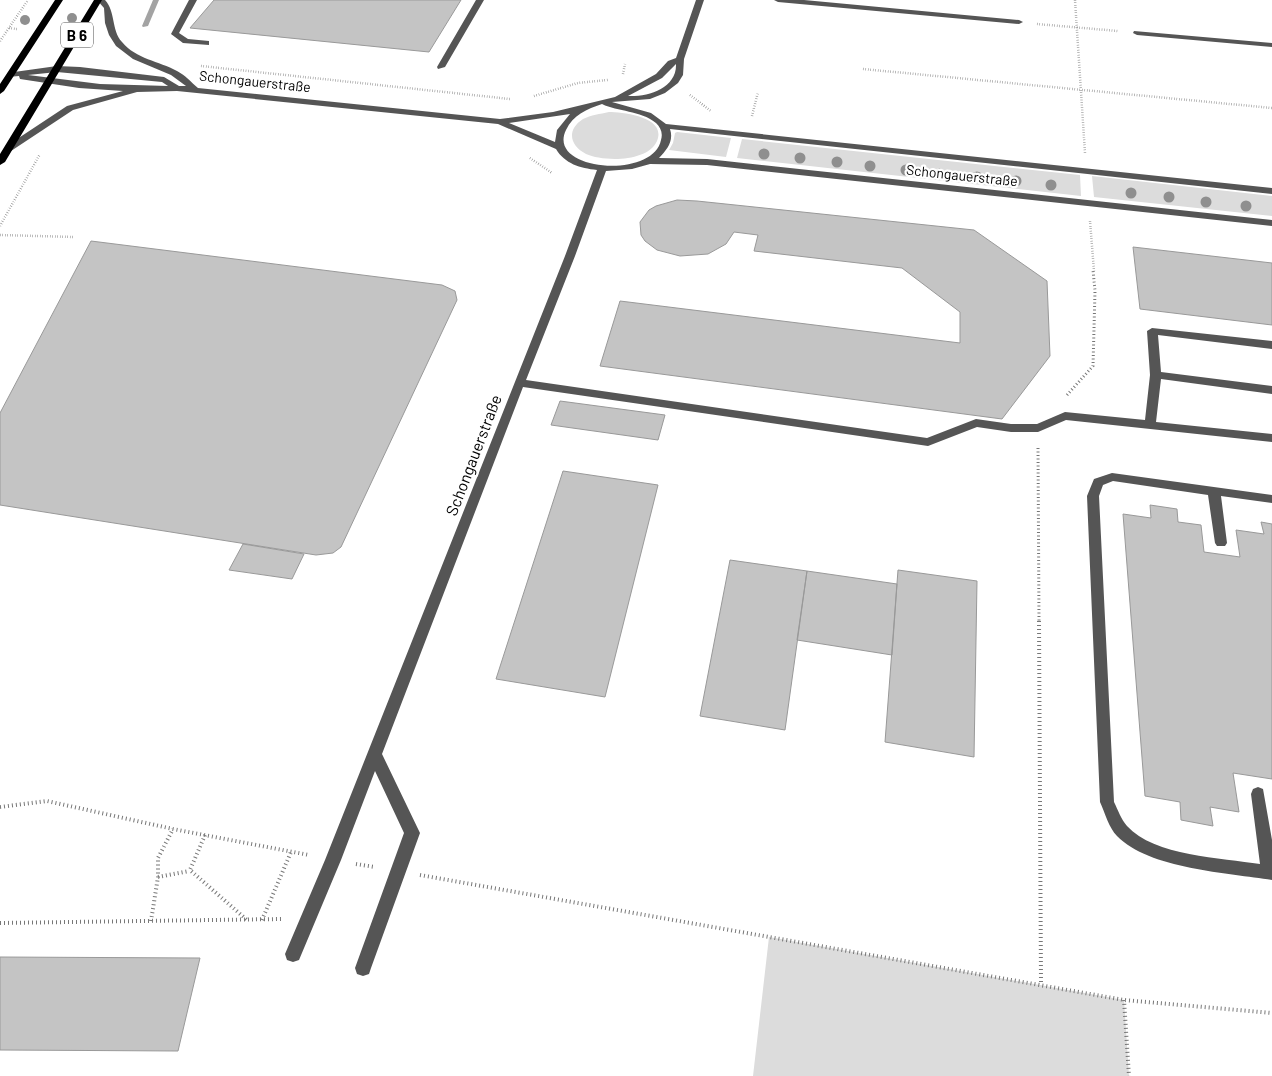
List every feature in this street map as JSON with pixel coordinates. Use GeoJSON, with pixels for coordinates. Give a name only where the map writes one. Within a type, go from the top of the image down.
{"type":"FeatureCollection","features":[{"type":"Feature","properties":{"kind":"main road","name":"B 6"},"geometry":{"type":"LineString","coordinates":[[0,91],[60,0]]}},
{"type":"Feature","properties":{"kind":"main road","name":"B 6"},"geometry":{"type":"LineString","coordinates":[[0,162],[100,0]]}},
{"type":"Feature","properties":{"kind":"street"},"geometry":{"type":"LineString","coordinates":[[100,0],[108,8],[108,22],[120,47],[150,65],[172,72],[196,90]]}},
{"type":"Feature","properties":{"kind":"street"},"geometry":{"type":"LineString","coordinates":[[193,0],[175,34],[186,41],[206,43]]}},
{"type":"Feature","properties":{"kind":"street"},"geometry":{"type":"LineString","coordinates":[[440,67],[480,0]]}},
{"type":"Feature","properties":{"kind":"street","name":"Schongauerstraße"},"geometry":{"type":"LineString","coordinates":[[617,98],[639,99],[669,88],[678,78],[682,66],[680,59],[700,0]]}},
{"type":"Feature","properties":{"kind":"street"},"geometry":{"type":"LineString","coordinates":[[778,0],[1019,22]]}},
{"type":"Feature","properties":{"kind":"street"},"geometry":{"type":"LineString","coordinates":[[1137,33],[1272,45]]}},
{"type":"Feature","properties":{"kind":"street","name":"Schongauerstraße"},"geometry":{"type":"LineString","coordinates":[[10,75],[57,69],[80,70],[164,80],[177,88],[500,122],[518,118],[552,115],[617,98],[659,76],[671,63],[680,59]]}},
{"type":"Feature","properties":{"kind":"street"},"geometry":{"type":"LineString","coordinates":[[10,75],[49,82],[139,88],[177,88]]}},
{"type":"Feature","properties":{"kind":"street"},"geometry":{"type":"LineString","coordinates":[[8,149],[70,108],[122,95],[139,88]]}},
{"type":"Feature","properties":{"kind":"street","name":"Schongauerstraße"},"geometry":{"type":"LineString","coordinates":[[601,103],[648,114],[664,126],[1272,191]]}},
{"type":"Feature","properties":{"kind":"street"},"geometry":{"type":"LineString","coordinates":[[559,147],[562,130],[582,107]]}},
{"type":"Feature","properties":{"kind":"street","name":"Schongauerstraße"},"geometry":{"type":"LineString","coordinates":[[500,122],[516,131],[542,139],[559,147],[563,154],[573,160],[602,168],[626,168],[649,161],[715,162],[1272,223]]}},
{"type":"Feature","properties":{"kind":"street"},"geometry":{"type":"LineString","coordinates":[[649,161],[664,146],[666,132],[664,126]]}},
{"type":"Feature","properties":{"kind":"street","name":"Schongauerstraße"},"geometry":{"type":"LineString","coordinates":[[293,954],[333,860],[518,383],[570,256],[602,168]]}},
{"type":"Feature","properties":{"kind":"street"},"geometry":{"type":"LineString","coordinates":[[1150,424],[1156,375],[1152,331],[1272,345]]}},
{"type":"Feature","properties":{"kind":"street"},"geometry":{"type":"LineString","coordinates":[[1156,375],[1272,390]]}},
{"type":"Feature","properties":{"kind":"street"},"geometry":{"type":"LineString","coordinates":[[518,383],[928,442],[976,423],[1011,428],[1038,428],[1065,416],[1272,438]]}},
{"type":"Feature","properties":{"kind":"street"},"geometry":{"type":"LineString","coordinates":[[1258,794],[1271,872],[1160,854],[1137,844],[1122,832],[1107,802],[1093,496],[1098,482],[1112,477],[1272,499]]}},
{"type":"Feature","properties":{"kind":"street"},"geometry":{"type":"LineString","coordinates":[[1214,491],[1221,543]]}},
{"type":"Feature","properties":{"kind":"street"},"geometry":{"type":"LineString","coordinates":[[363,968],[412,832],[374,754]]}},
{"type":"Feature","properties":{"kind":"path"},"geometry":{"type":"LineString","coordinates":[[0,41],[28,0]]}},
{"type":"Feature","properties":{"kind":"path"},"geometry":{"type":"LineString","coordinates":[[1075,0],[1086,159]]}},
{"type":"Feature","properties":{"kind":"path"},"geometry":{"type":"LineString","coordinates":[[1019,22],[1137,33]]}},
{"type":"Feature","properties":{"kind":"path"},"geometry":{"type":"LineString","coordinates":[[193,65],[515,100]]}},
{"type":"Feature","properties":{"kind":"path"},"geometry":{"type":"LineString","coordinates":[[863,69],[1272,108]]}},
{"type":"Feature","properties":{"kind":"path"},"geometry":{"type":"LineString","coordinates":[[526,98],[578,83],[612,79]]}},
{"type":"Feature","properties":{"kind":"path"},"geometry":{"type":"LineString","coordinates":[[751,124],[758,92]]}},
{"type":"Feature","properties":{"kind":"path"},"geometry":{"type":"LineString","coordinates":[[0,226],[43,149]]}},
{"type":"Feature","properties":{"kind":"path"},"geometry":{"type":"LineString","coordinates":[[529,156],[554,174]]}},
{"type":"Feature","properties":{"kind":"path"},"geometry":{"type":"LineString","coordinates":[[1041,985],[1038,428],[1093,366],[1095,291],[1090,218]]}},
{"type":"Feature","properties":{"kind":"path"},"geometry":{"type":"LineString","coordinates":[[0,235],[74,237]]}},
{"type":"Feature","properties":{"kind":"path"},"geometry":{"type":"LineString","coordinates":[[0,807],[47,802],[204,836],[333,860],[1124,1000],[1272,1013]]}},
{"type":"Feature","properties":{"kind":"path"},"geometry":{"type":"LineString","coordinates":[[151,921],[158,877],[158,858],[173,829]]}},
{"type":"Feature","properties":{"kind":"path"},"geometry":{"type":"LineString","coordinates":[[190,870],[204,836]]}},
{"type":"Feature","properties":{"kind":"path"},"geometry":{"type":"LineString","coordinates":[[262,920],[292,852]]}},
{"type":"Feature","properties":{"kind":"path"},"geometry":{"type":"LineString","coordinates":[[158,877],[190,870]]}},
{"type":"Feature","properties":{"kind":"path"},"geometry":{"type":"LineString","coordinates":[[190,870],[247,920]]}},
{"type":"Feature","properties":{"kind":"path"},"geometry":{"type":"LineString","coordinates":[[0,923],[307,919]]}},
{"type":"Feature","properties":{"kind":"path"},"geometry":{"type":"LineString","coordinates":[[1124,1000],[1129,1076]]}},
{"type":"Feature","properties":{"kind":"shaded area"},"geometry":{"type":"Polygon","coordinates":[[[609,112],[642,117],[656,126],[658,133],[657,141],[652,148],[645,153],[635,156],[614,159],[594,157],[576,147],[572,133],[578,123],[583,119],[609,112]]]}},
{"type":"Feature","properties":{"kind":"shaded area"},"geometry":{"type":"Polygon","coordinates":[[[677,132],[731,138],[726,157],[669,150],[677,132]]]}},
{"type":"Feature","properties":{"kind":"shaded area"},"geometry":{"type":"Polygon","coordinates":[[[742,139],[1080,175],[1081,196],[737,158],[742,139]]]}},
{"type":"Feature","properties":{"kind":"shaded area"},"geometry":{"type":"Polygon","coordinates":[[[1092,176],[1272,196],[1272,216],[1094,197],[1092,176]]]}},
{"type":"Feature","properties":{"kind":"shaded area"},"geometry":{"type":"Polygon","coordinates":[[[769,937],[1124,1000],[1129,1076],[753,1076],[769,937]]]}},
{"type":"Feature","properties":{"kind":"building"},"geometry":{"type":"Polygon","coordinates":[[[214,0],[461,0],[429,52],[190,28],[214,0]]]}},
{"type":"Feature","properties":{"kind":"building"},"geometry":{"type":"Polygon","coordinates":[[[677,200],[974,230],[1047,281],[1050,356],[1002,419],[600,366],[620,301],[960,343],[960,312],[902,268],[754,251],[758,235],[734,232],[726,244],[708,254],[680,256],[657,250],[645,241],[641,235],[640,222],[649,210],[677,200]]]}},
{"type":"Feature","properties":{"kind":"building"},"geometry":{"type":"Polygon","coordinates":[[[91,241],[442,285],[455,291],[457,300],[341,547],[333,553],[316,555],[0,505],[0,413],[91,241]]]}},
{"type":"Feature","properties":{"kind":"building"},"geometry":{"type":"Polygon","coordinates":[[[1133,247],[1272,263],[1272,325],[1140,309],[1133,247]]]}},
{"type":"Feature","properties":{"kind":"building"},"geometry":{"type":"Polygon","coordinates":[[[560,401],[665,415],[658,440],[551,425],[560,401]]]}},
{"type":"Feature","properties":{"kind":"building"},"geometry":{"type":"Polygon","coordinates":[[[563,471],[658,485],[605,697],[496,679],[563,471]]]}},
{"type":"Feature","properties":{"kind":"building"},"geometry":{"type":"Polygon","coordinates":[[[1150,505],[1177,509],[1178,522],[1201,525],[1204,552],[1240,557],[1236,530],[1264,534],[1261,522],[1272,524],[1272,779],[1233,773],[1239,812],[1210,807],[1213,826],[1181,820],[1180,802],[1145,796],[1123,514],[1151,518],[1150,505]]]}},
{"type":"Feature","properties":{"kind":"building"},"geometry":{"type":"Polygon","coordinates":[[[243,544],[304,554],[292,579],[229,570],[243,544]]]}},
{"type":"Feature","properties":{"kind":"building"},"geometry":{"type":"Polygon","coordinates":[[[730,560],[807,571],[785,730],[700,716],[730,560]]]}},
{"type":"Feature","properties":{"kind":"building"},"geometry":{"type":"Polygon","coordinates":[[[898,570],[977,581],[974,757],[885,742],[898,570]]]}},
{"type":"Feature","properties":{"kind":"building"},"geometry":{"type":"Polygon","coordinates":[[[807,571],[897,584],[892,655],[797,640],[807,571]]]}},
{"type":"Feature","properties":{"kind":"building"},"geometry":{"type":"Polygon","coordinates":[[[0,957],[200,958],[178,1051],[0,1050],[0,957]]]}},
{"type":"Feature","properties":{"kind":"waterway"},"geometry":{"type":"LineString","coordinates":[[145,26],[156,0]]}}]}
